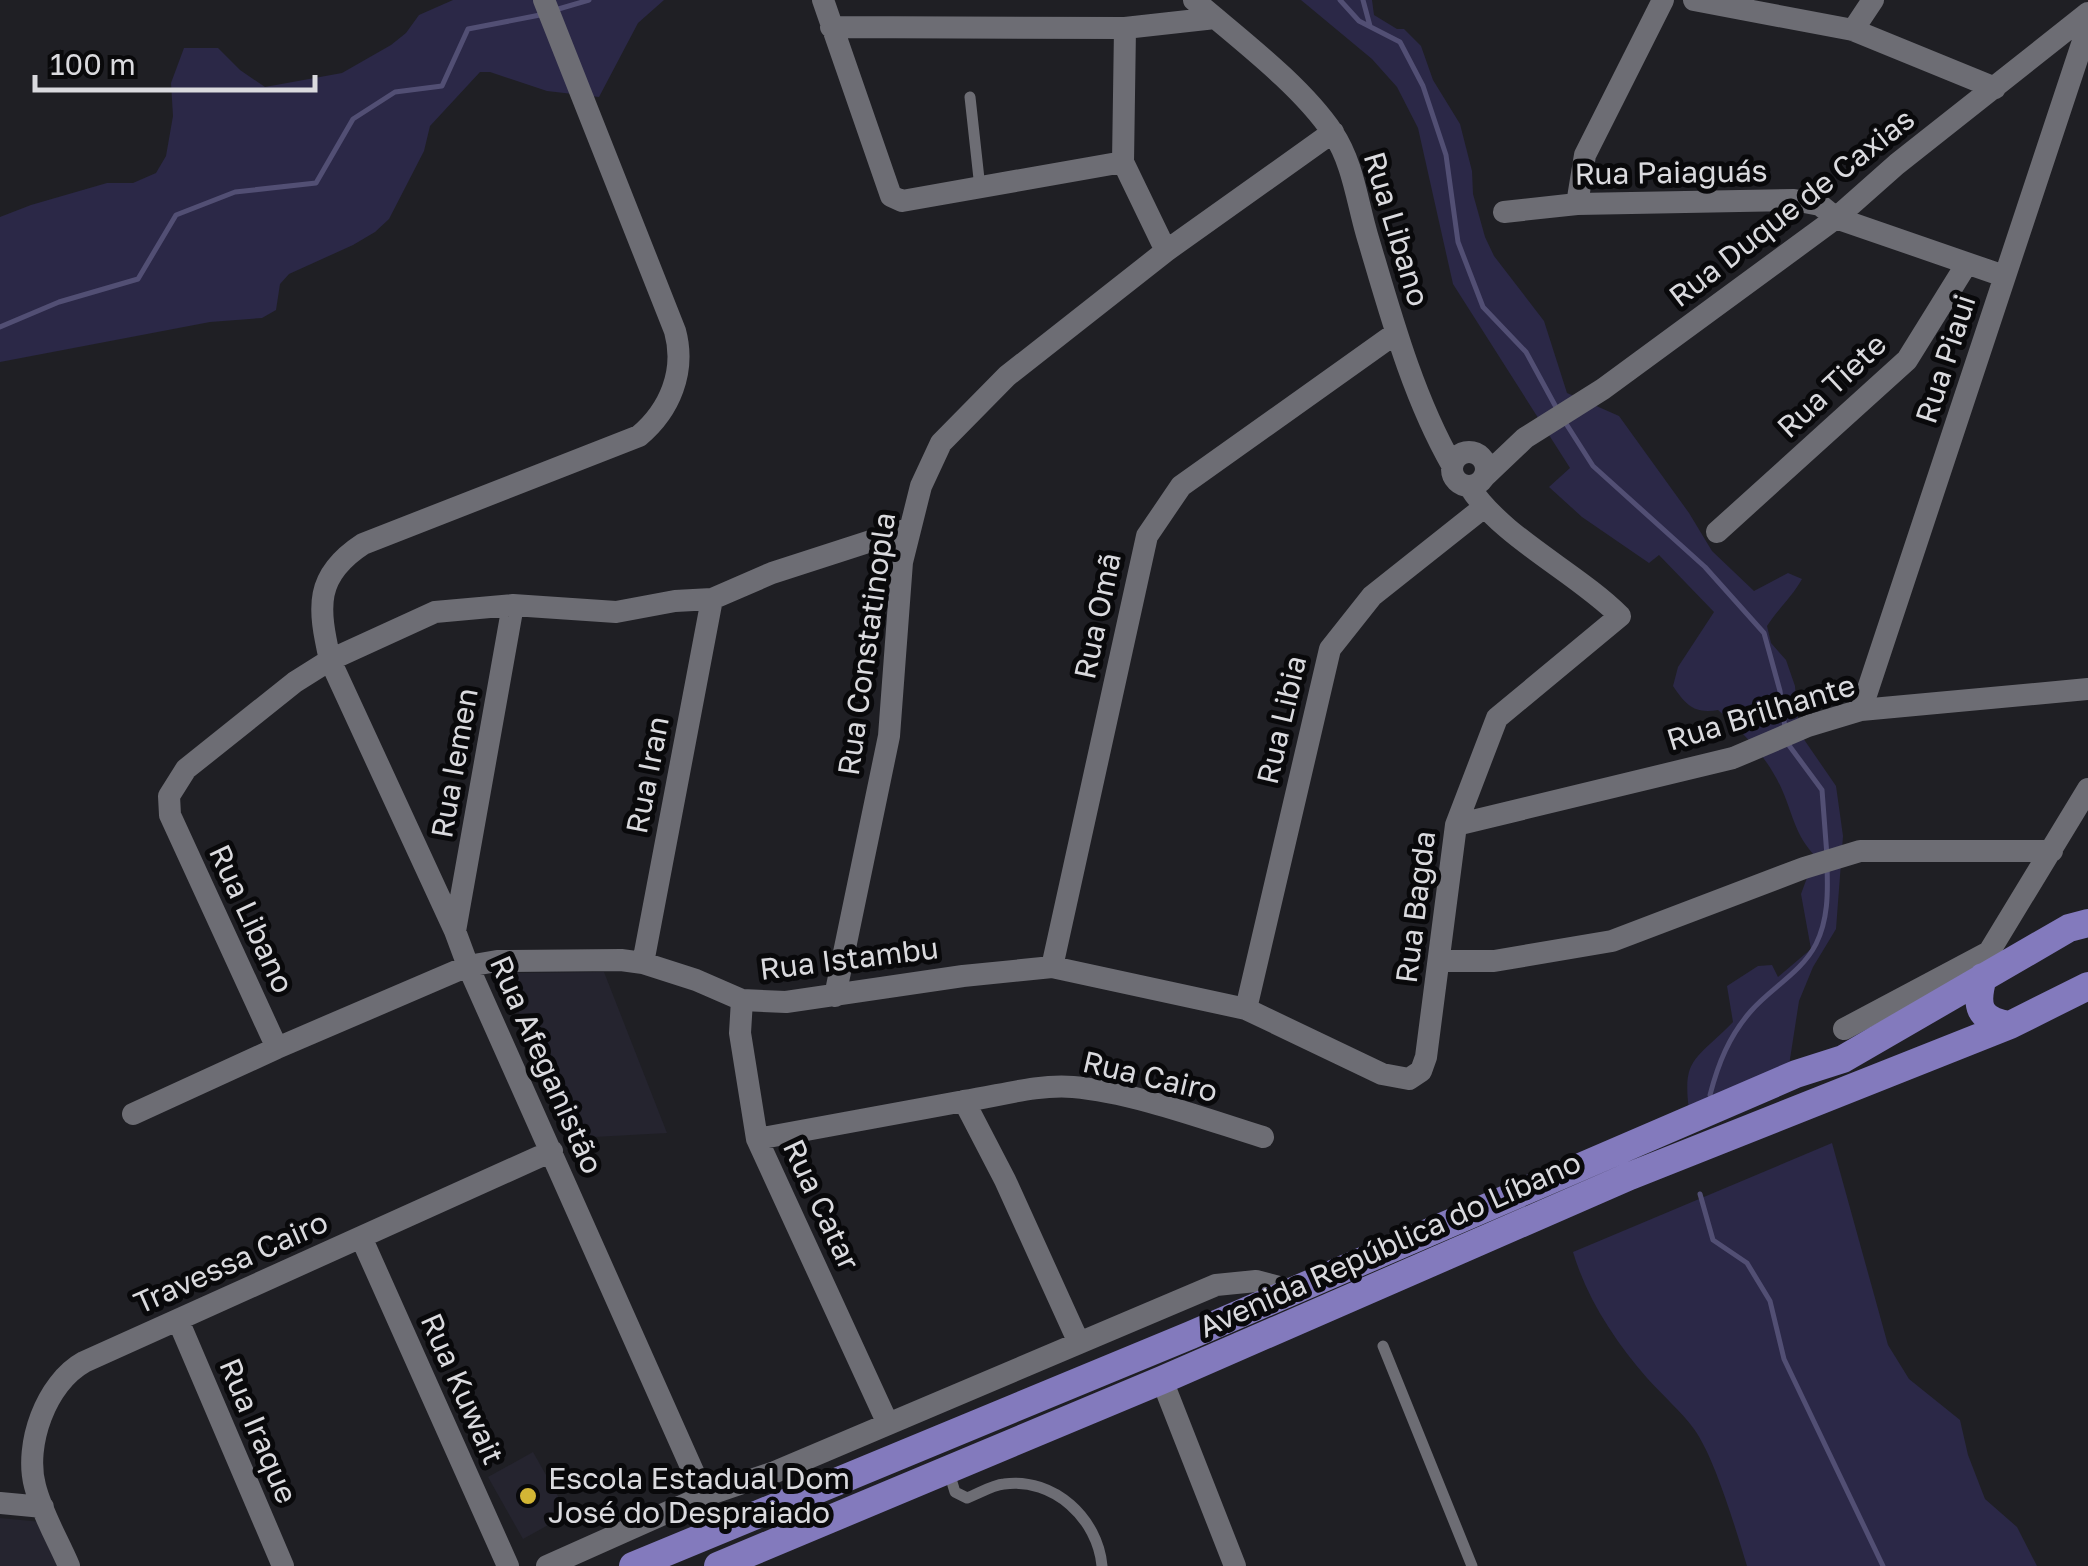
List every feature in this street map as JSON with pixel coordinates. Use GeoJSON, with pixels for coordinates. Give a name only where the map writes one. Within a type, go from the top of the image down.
{"type":"FeatureCollection","features":[{"type":"Feature","properties":{"kind":"main road","name":"Avenida República do Líbano"},"geometry":{"type":"LineString","coordinates":[[633,1566],[1294,1291],[1796,1074],[1844,1059],[1986,964],[2082,926]]}},
{"type":"Feature","properties":{"kind":"main road"},"geometry":{"type":"LineString","coordinates":[[1986,964],[1977,1000],[1992,1021],[2010,1025]]}},
{"type":"Feature","properties":{"kind":"main road","name":"Avenida República do Líbano"},"geometry":{"type":"LineString","coordinates":[[718,1566],[1162,1380],[1630,1176],[2010,1025],[2088,986]]}},
{"type":"Feature","properties":{"kind":"street","name":"Rua Afeganistão"},"geometry":{"type":"LineString","coordinates":[[544,0],[675,331],[678,369],[672,392],[663,412],[639,436],[363,544],[342,558],[323,588],[324,633],[330,660],[455,931],[704,1496]]}},
{"type":"Feature","properties":{"kind":"street"},"geometry":{"type":"LineString","coordinates":[[823,0],[892,196],[902,201],[1124,162]]}},
{"type":"Feature","properties":{"kind":"street","name":"Rua Libano"},"geometry":{"type":"LineString","coordinates":[[1194,0],[1286,80],[1332,132],[1349,165],[1396,333],[1427,409],[1460,457],[1475,453],[1485,463],[1476,482],[1483,508]]}},
{"type":"Feature","properties":{"kind":"street"},"geometry":{"type":"LineString","coordinates":[[1577,204],[1585,155],[1663,0]]}},
{"type":"Feature","properties":{"kind":"street"},"geometry":{"type":"LineString","coordinates":[[1694,0],[1854,30],[1996,88]]}},
{"type":"Feature","properties":{"kind":"street"},"geometry":{"type":"LineString","coordinates":[[1854,30],[1873,0]]}},
{"type":"Feature","properties":{"kind":"street","name":"Rua Duque de Caxias"},"geometry":{"type":"LineString","coordinates":[[1476,482],[1535,433],[1836,218],[1897,164],[2088,14]]}},
{"type":"Feature","properties":{"kind":"street"},"geometry":{"type":"LineString","coordinates":[[831,27],[1125,28],[1214,18]]}},
{"type":"Feature","properties":{"kind":"street","name":"Rua Piaui"},"geometry":{"type":"LineString","coordinates":[[1861,710],[2088,26]]}},
{"type":"Feature","properties":{"kind":"street"},"geometry":{"type":"LineString","coordinates":[[1125,28],[1124,162],[1166,251]]}},
{"type":"Feature","properties":{"kind":"street","name":"Rua Constatinopla"},"geometry":{"type":"LineString","coordinates":[[835,996],[889,736],[908,529],[921,486],[941,443],[1007,376],[1166,251],[1332,132]]}},
{"type":"Feature","properties":{"kind":"street","name":"Rua Paiaguás"},"geometry":{"type":"LineString","coordinates":[[1504,212],[1577,204],[1794,200],[1820,205],[1836,218],[2004,276]]}},
{"type":"Feature","properties":{"kind":"street","name":"Rua Tiete"},"geometry":{"type":"LineString","coordinates":[[1717,532],[1907,360],[1966,265]]}},
{"type":"Feature","properties":{"kind":"street","name":"Rua Omã"},"geometry":{"type":"LineString","coordinates":[[1052,967],[1146,536],[1181,486],[1396,333]]}},
{"type":"Feature","properties":{"kind":"street","name":"Rua Duque de Caxias"},"geometry":{"type":"LineString","coordinates":[[1460,457],[1535,433]]}},
{"type":"Feature","properties":{"kind":"street","name":"Rua Bagda"},"geometry":{"type":"LineString","coordinates":[[1409,1079],[1424,1064],[1456,825],[1497,718],[1620,616],[1600,596],[1483,508]]}},
{"type":"Feature","properties":{"kind":"street","name":"Rua Libia"},"geometry":{"type":"LineString","coordinates":[[1246,1009],[1330,649],[1372,596],[1483,508]]}},
{"type":"Feature","properties":{"kind":"street"},"geometry":{"type":"LineString","coordinates":[[330,660],[434,612],[513,605],[616,612],[712,599],[772,573],[908,529]]}},
{"type":"Feature","properties":{"kind":"street","name":"Rua Iran"},"geometry":{"type":"LineString","coordinates":[[643,963],[712,599]]}},
{"type":"Feature","properties":{"kind":"street","name":"Rua Iemen"},"geometry":{"type":"LineString","coordinates":[[455,931],[513,605]]}},
{"type":"Feature","properties":{"kind":"street","name":"Rua Libano"},"geometry":{"type":"LineString","coordinates":[[277,1048],[170,815],[169,796],[186,769],[294,682],[330,660]]}},
{"type":"Feature","properties":{"kind":"street","name":"Rua Brilhante"},"geometry":{"type":"LineString","coordinates":[[1456,825],[1732,758],[1808,726],[1861,710],[2088,689]]}},
{"type":"Feature","properties":{"kind":"street"},"geometry":{"type":"LineString","coordinates":[[1844,1030],[1986,964],[2088,789]]}},
{"type":"Feature","properties":{"kind":"street"},"geometry":{"type":"LineString","coordinates":[[1440,961],[1494,961],[1612,941],[1804,868],[1860,851],[2052,851]]}},
{"type":"Feature","properties":{"kind":"street","name":"Rua Istambu"},"geometry":{"type":"LineString","coordinates":[[134,1114],[468,966],[497,961],[574,959],[643,963],[742,1000],[786,1002],[1052,967],[1246,1009],[1382,1074],[1409,1079]]}},
{"type":"Feature","properties":{"kind":"street","name":"Rua Catar"},"geometry":{"type":"LineString","coordinates":[[742,1000],[740,1032],[758,1140],[888,1424]]}},
{"type":"Feature","properties":{"kind":"street","name":"Rua Cairo"},"geometry":{"type":"LineString","coordinates":[[964,1102],[1073,1087],[1165,1106],[1263,1137]]}},
{"type":"Feature","properties":{"kind":"street"},"geometry":{"type":"LineString","coordinates":[[758,1140],[964,1102],[1079,1343]]}},
{"type":"Feature","properties":{"kind":"street","name":"Travessa Cairo"},"geometry":{"type":"LineString","coordinates":[[69,1566],[35,1487],[32,1460],[45,1410],[58,1382],[84,1362],[552,1151]]}},
{"type":"Feature","properties":{"kind":"street","name":"Rua Kuwait"},"geometry":{"type":"LineString","coordinates":[[361,1236],[508,1566]]}},
{"type":"Feature","properties":{"kind":"street","name":"Avenida República do Líbano"},"geometry":{"type":"LineString","coordinates":[[548,1566],[704,1496],[775,1472],[1216,1286],[1256,1282],[1294,1291]]}},
{"type":"Feature","properties":{"kind":"street","name":"Rua Iraque"},"geometry":{"type":"LineString","coordinates":[[178,1320],[284,1566]]}},
{"type":"Feature","properties":{"kind":"street"},"geometry":{"type":"LineString","coordinates":[[1162,1380],[1235,1566]]}},
{"type":"Feature","properties":{"kind":"street"},"geometry":{"type":"LineString","coordinates":[[775,1472],[787,1500]]}},
{"type":"Feature","properties":{"kind":"street"},"geometry":{"type":"LineString","coordinates":[[0,1503],[43,1507]]}},
{"type":"Feature","properties":{"kind":"lane"},"geometry":{"type":"LineString","coordinates":[[970,98],[980,188]]}},
{"type":"Feature","properties":{"kind":"lane"},"geometry":{"type":"LineString","coordinates":[[1382,1346],[1472,1566]]}},
{"type":"Feature","properties":{"kind":"lane"},"geometry":{"type":"LineString","coordinates":[[948,1469],[955,1492],[967,1498],[1004,1484],[1039,1487],[1062,1496],[1086,1520],[1101,1551],[1102,1566]]}},
{"type":"Feature","properties":{"kind":"shaded area"},"geometry":{"type":"Polygon","coordinates":[[[453,0],[664,0],[638,23],[599,97],[547,91],[480,72],[430,126],[424,151],[389,219],[353,245],[289,274],[280,284],[276,310],[262,318],[210,322],[0,362],[0,217],[107,183],[133,183],[156,173],[166,156],[173,116],[171,83],[184,48],[218,48],[265,87],[342,73],[391,45],[419,15],[453,0]]]}},
{"type":"Feature","properties":{"kind":"shaded area"},"geometry":{"type":"Polygon","coordinates":[[[1301,0],[1372,0],[1374,15],[1404,29],[1421,46],[1433,80],[1460,124],[1485,237],[1494,256],[1544,321],[1567,393],[1619,416],[1712,551],[1754,591],[1788,573],[1802,579],[1767,626],[1771,643],[1786,660],[1795,686],[1803,738],[1836,786],[1843,836],[1836,929],[1813,967],[1799,1001],[1788,1072],[1690,1117],[1689,1071],[1700,1054],[1733,1022],[1727,986],[1758,966],[1772,965],[1778,977],[1811,949],[1801,894],[1815,856],[1799,833],[1771,769],[1755,747],[1718,710],[1691,707],[1673,686],[1678,667],[1714,612],[1659,555],[1649,563],[1582,517],[1549,487],[1570,468],[1453,284],[1418,128],[1397,87],[1372,59],[1301,0]]]}},
{"type":"Feature","properties":{"kind":"shaded area"},"geometry":{"type":"Polygon","coordinates":[[[604,972],[667,1133],[576,1138],[501,973],[604,972]]]}},
{"type":"Feature","properties":{"kind":"shaded area"},"geometry":{"type":"Polygon","coordinates":[[[1832,1143],[1888,1345],[1909,1379],[1960,1420],[1985,1499],[2017,1527],[2037,1566],[1747,1566],[1702,1442],[1624,1349],[1586,1286],[1573,1252],[1832,1143]]]}},
{"type":"Feature","properties":{"kind":"shaded area","name":"Escola Estadual Dom José do Despraiado"},"geometry":{"type":"Polygon","coordinates":[[[533,1452],[568,1514],[523,1539],[488,1477],[533,1452]]]}},
{"type":"Feature","properties":{"kind":"shaded area"},"geometry":{"type":"Polygon","coordinates":[[[0,1518],[42,1522],[61,1566],[0,1566],[0,1518]]]}},
{"type":"Feature","properties":{"kind":"waterway"},"geometry":{"type":"LineString","coordinates":[[555,10],[589,0]]}},
{"type":"Feature","properties":{"kind":"waterway"},"geometry":{"type":"LineString","coordinates":[[1340,0],[1359,21],[1400,42],[1423,86],[1446,155],[1458,242],[1483,307],[1526,352],[1557,409]]}},
{"type":"Feature","properties":{"kind":"waterway"},"geometry":{"type":"LineString","coordinates":[[1363,0],[1370,26]]}},
{"type":"Feature","properties":{"kind":"waterway"},"geometry":{"type":"LineString","coordinates":[[0,327],[59,302],[138,279],[176,215],[235,192],[316,183],[353,119],[395,92],[442,86],[468,29],[540,15]]}},
{"type":"Feature","properties":{"kind":"waterway"},"geometry":{"type":"LineString","coordinates":[[1565,422],[1593,466],[1705,567],[1764,633],[1780,691],[1785,728]]}},
{"type":"Feature","properties":{"kind":"waterway"},"geometry":{"type":"LineString","coordinates":[[1788,744],[1822,790],[1827,856]]}},
{"type":"Feature","properties":{"kind":"waterway"},"geometry":{"type":"LineString","coordinates":[[1710,1095],[1736,1030],[1803,963],[1816,944],[1825,916],[1827,867]]}},
{"type":"Feature","properties":{"kind":"waterway"},"geometry":{"type":"LineString","coordinates":[[1700,1194],[1713,1240],[1747,1263],[1770,1301],[1784,1359],[1883,1566]]}},
{"type":"Feature","properties":{"kind":"place","name":"Escola Estadual Dom José do Despraiado"},"geometry":{"type":"Point","coordinates":[528,1496]}}]}
